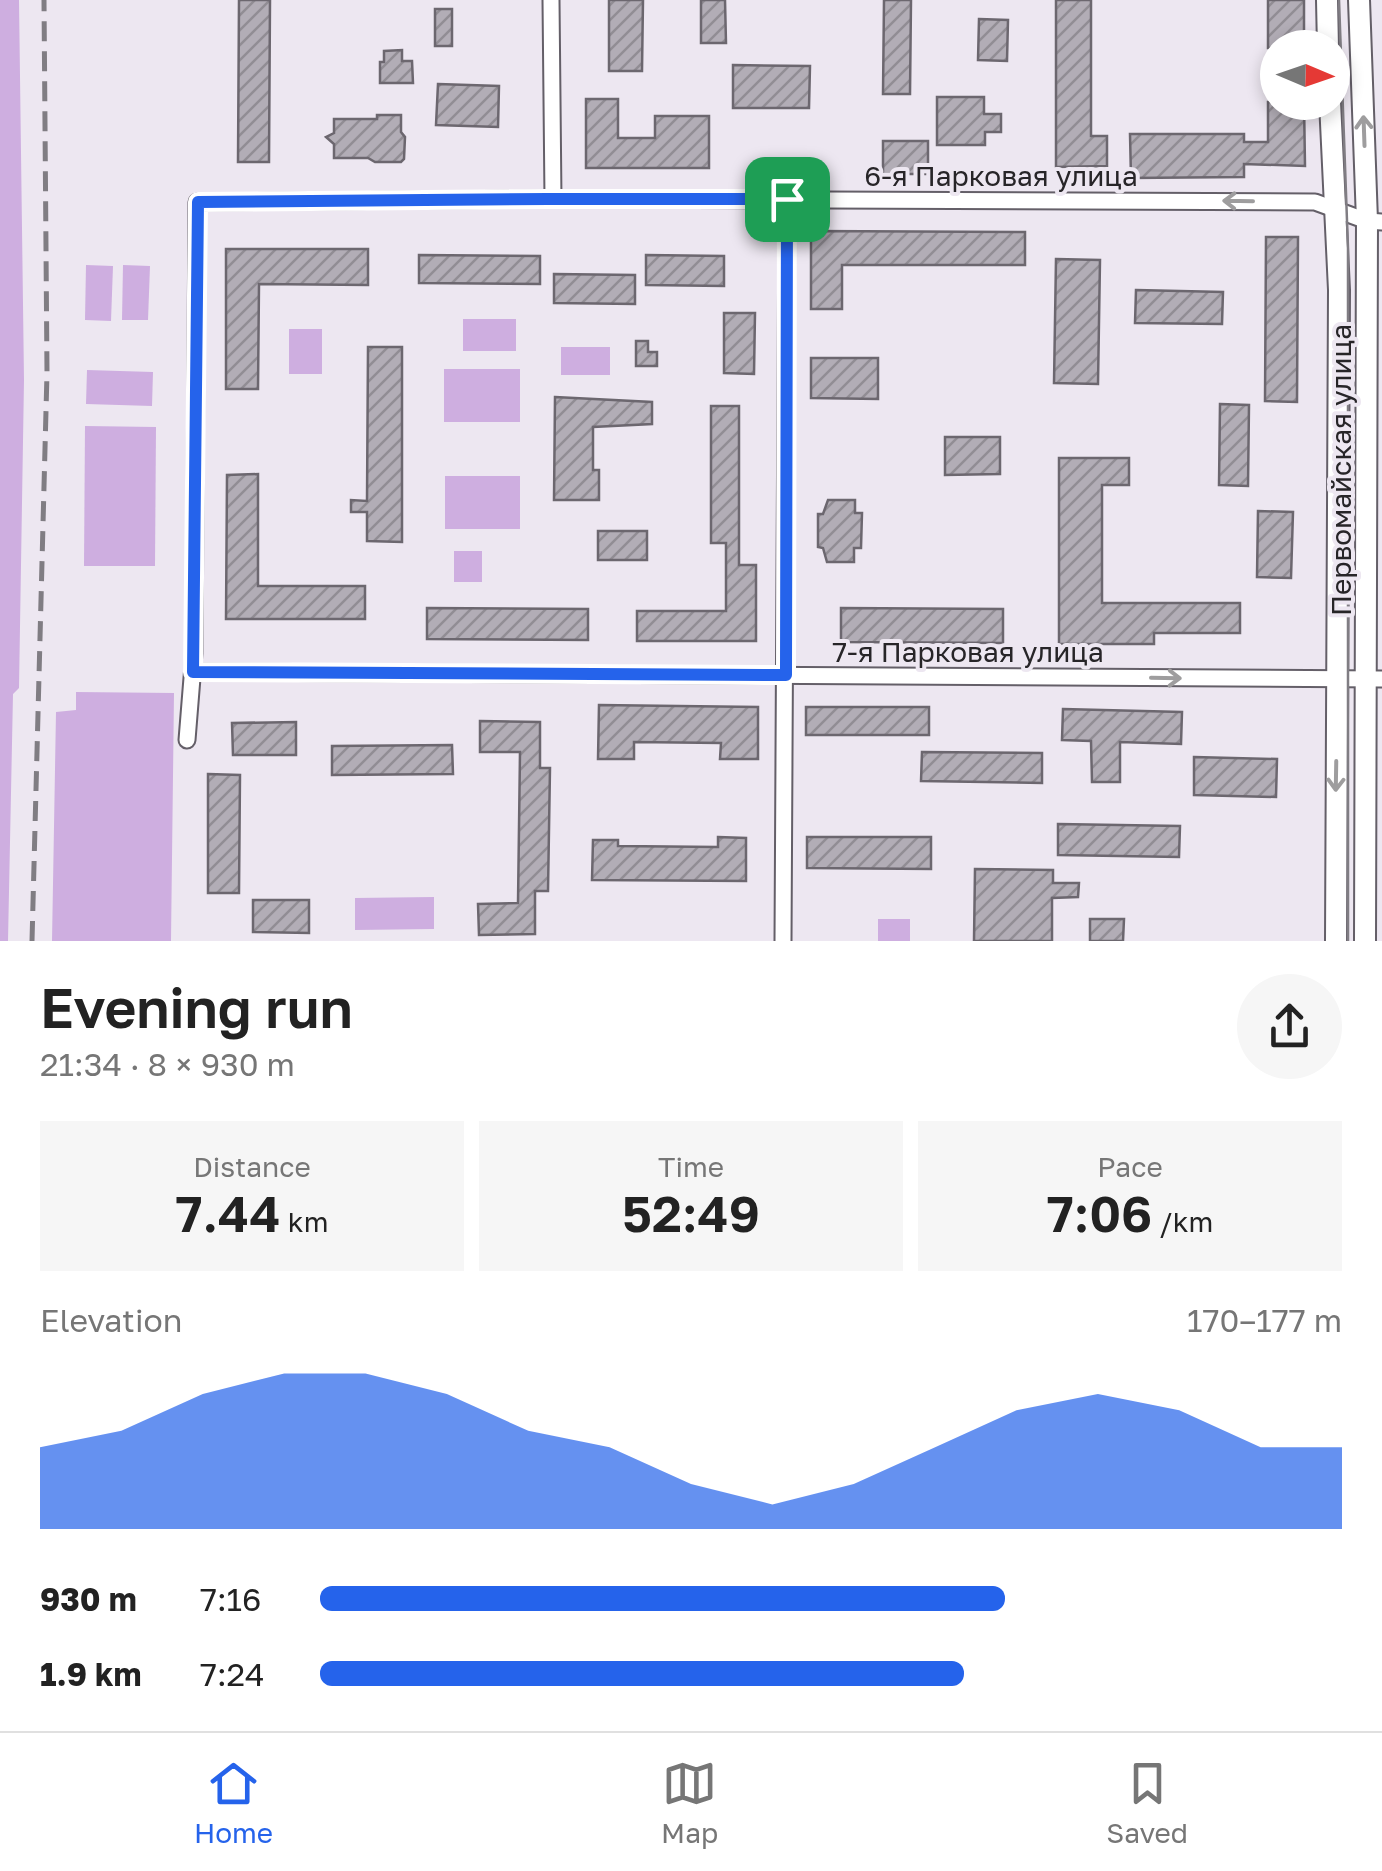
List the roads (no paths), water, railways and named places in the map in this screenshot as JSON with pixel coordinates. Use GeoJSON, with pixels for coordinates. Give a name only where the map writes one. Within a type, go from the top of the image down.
{"type":"FeatureCollection","features":[{"type":"Feature","properties":{"kind":"main road"},"geometry":{"type":"LineString","coordinates":[[1327,0],[1328,30]]}},
{"type":"Feature","properties":{"kind":"main road","name":"Первомайская улица"},"geometry":{"type":"LineString","coordinates":[[1359,0],[1375,221],[1374,679],[1364,941]]}},
{"type":"Feature","properties":{"kind":"main road","name":"Первомайская улица"},"geometry":{"type":"LineString","coordinates":[[1331,120],[1340,416],[1336,941]]}},
{"type":"Feature","properties":{"kind":"street"},"geometry":{"type":"LineString","coordinates":[[551,0],[553,199]]}},
{"type":"Feature","properties":{"kind":"street","name":"6-я Парковая улица"},"geometry":{"type":"LineString","coordinates":[[193,672],[198,202],[553,199],[1315,202],[1375,221]]}},
{"type":"Feature","properties":{"kind":"street"},"geometry":{"type":"LineString","coordinates":[[784,941],[787,199]]}},
{"type":"Feature","properties":{"kind":"street"},"geometry":{"type":"LineString","coordinates":[[187,740],[193,672]]}},
{"type":"Feature","properties":{"kind":"street","name":"7-я Парковая улица"},"geometry":{"type":"LineString","coordinates":[[193,672],[1374,679]]}},
{"type":"Feature","properties":{"kind":"tram line"},"geometry":{"type":"LineString","coordinates":[[1339,0],[1348,248],[1348,941]]}},
{"type":"Feature","properties":{"kind":"railway"},"geometry":{"type":"LineString","coordinates":[[32,941],[47,373],[44,0]]}}]}
